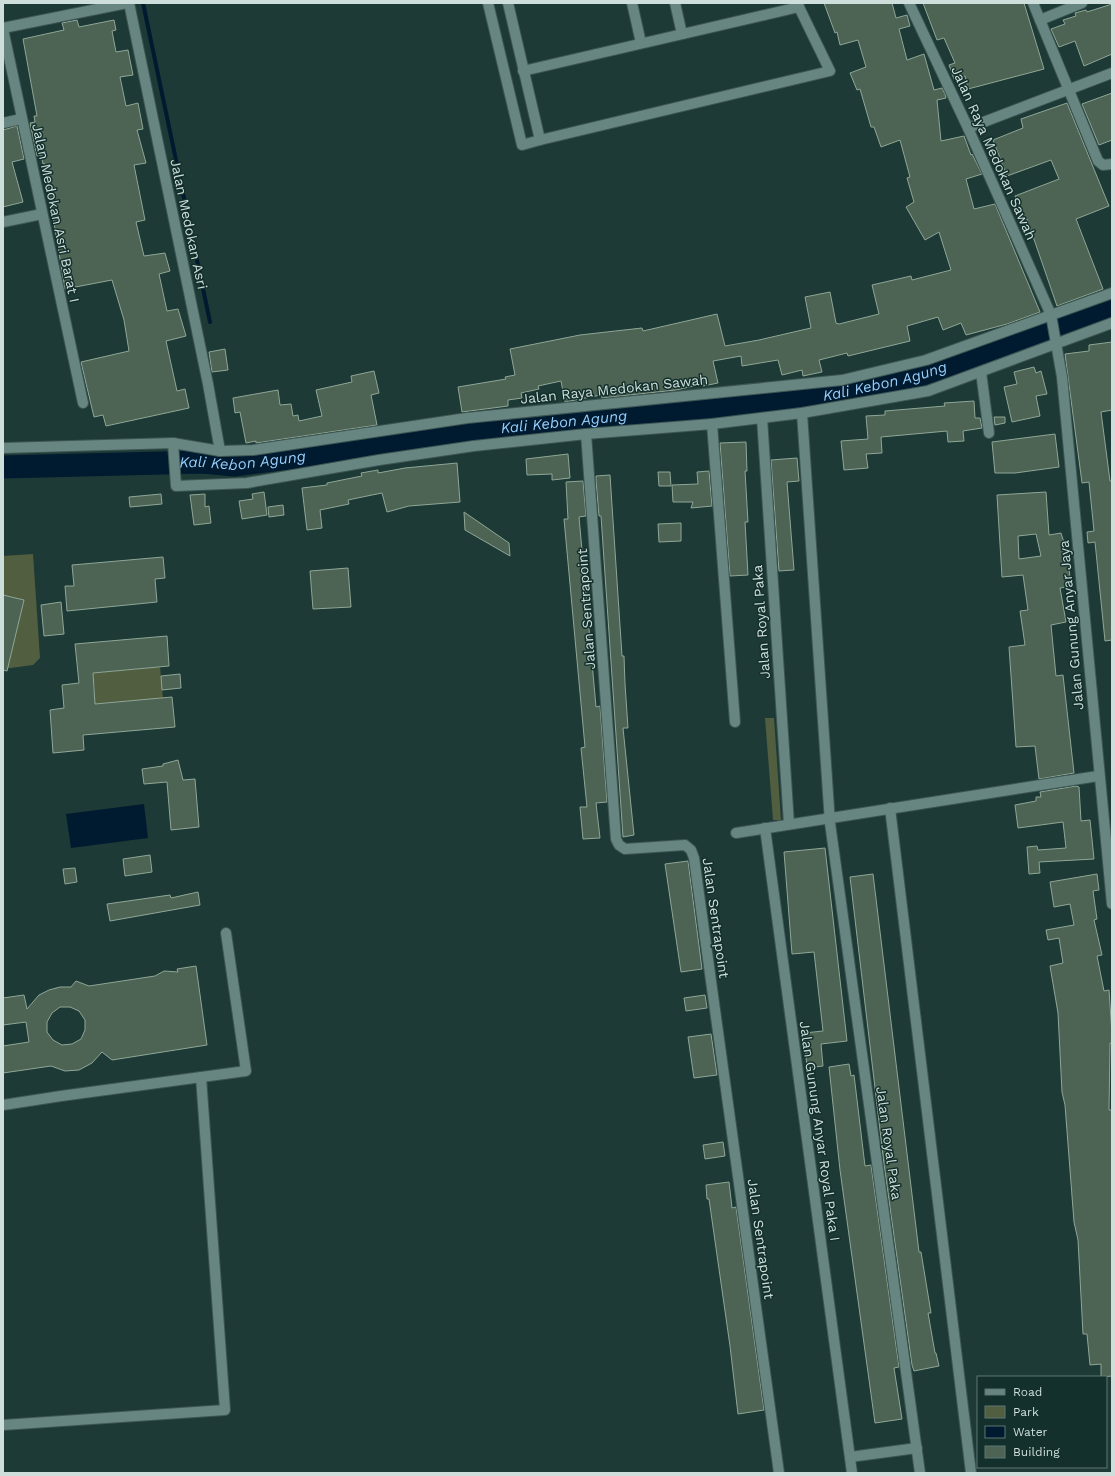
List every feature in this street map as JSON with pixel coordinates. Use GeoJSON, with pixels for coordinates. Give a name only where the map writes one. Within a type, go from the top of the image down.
{"type":"FeatureCollection","features":[{"type":"Feature","properties":{"kind":"street"},"geometry":{"type":"LineString","coordinates":[[3,28],[128,3]]}},
{"type":"Feature","properties":{"kind":"street","name":"Jalan Medokan Asri"},"geometry":{"type":"LineString","coordinates":[[128,3],[208,384],[220,451]]}},
{"type":"Feature","properties":{"kind":"street"},"geometry":{"type":"LineString","coordinates":[[488,3],[522,145],[830,71],[798,5],[523,71]]}},
{"type":"Feature","properties":{"kind":"street"},"geometry":{"type":"LineString","coordinates":[[508,3],[540,140]]}},
{"type":"Feature","properties":{"kind":"street"},"geometry":{"type":"LineString","coordinates":[[632,3],[641,43]]}},
{"type":"Feature","properties":{"kind":"street"},"geometry":{"type":"LineString","coordinates":[[674,3],[682,34]]}},
{"type":"Feature","properties":{"kind":"street","name":"Jalan Raya Medokan Sawah"},"geometry":{"type":"LineString","coordinates":[[909,3],[968,128],[1052,317]]}},
{"type":"Feature","properties":{"kind":"street"},"geometry":{"type":"LineString","coordinates":[[1033,3],[1098,161],[1103,165],[1112,164]]}},
{"type":"Feature","properties":{"kind":"street"},"geometry":{"type":"LineString","coordinates":[[1040,20],[1082,3]]}},
{"type":"Feature","properties":{"kind":"street","name":"Jalan Medokan Asri Barat I"},"geometry":{"type":"LineString","coordinates":[[3,28],[21,119],[83,403]]}},
{"type":"Feature","properties":{"kind":"street"},"geometry":{"type":"LineString","coordinates":[[968,128],[1112,73]]}},
{"type":"Feature","properties":{"kind":"street"},"geometry":{"type":"LineString","coordinates":[[3,123],[21,119]]}},
{"type":"Feature","properties":{"kind":"street"},"geometry":{"type":"LineString","coordinates":[[3,222],[42,214]]}},
{"type":"Feature","properties":{"kind":"street","name":"Jalan Raya Medokan Sawah"},"geometry":{"type":"LineString","coordinates":[[3,448],[173,448],[220,451],[253,450],[467,418],[842,380],[926,360],[1052,317],[1112,293]]}},
{"type":"Feature","properties":{"kind":"street","name":"Jalan Gunung Anyar Jaya"},"geometry":{"type":"LineString","coordinates":[[1052,317],[1070,454],[1098,776],[1109,836],[1112,904]]}},
{"type":"Feature","properties":{"kind":"street"},"geometry":{"type":"LineString","coordinates":[[173,448],[176,486],[247,483],[452,450],[586,434],[712,424],[802,413],[928,391],[981,372],[1056,339],[1112,323]]}},
{"type":"Feature","properties":{"kind":"street"},"geometry":{"type":"LineString","coordinates":[[981,372],[989,433]]}},
{"type":"Feature","properties":{"kind":"street","name":"Jalan Royal Paka"},"geometry":{"type":"LineString","coordinates":[[802,413],[830,817],[920,1473]]}},
{"type":"Feature","properties":{"kind":"street","name":"Jalan Royal Paka"},"geometry":{"type":"LineString","coordinates":[[762,418],[789,824]]}},
{"type":"Feature","properties":{"kind":"street"},"geometry":{"type":"LineString","coordinates":[[712,424],[735,722]]}},
{"type":"Feature","properties":{"kind":"street","name":"Jalan Sentrapoint"},"geometry":{"type":"LineString","coordinates":[[586,434],[616,840],[619,845],[625,849],[685,845],[691,850],[694,858],[780,1473]]}},
{"type":"Feature","properties":{"kind":"street"},"geometry":{"type":"LineString","coordinates":[[736,833],[1098,776]]}},
{"type":"Feature","properties":{"kind":"street"},"geometry":{"type":"LineString","coordinates":[[890,808],[971,1473]]}},
{"type":"Feature","properties":{"kind":"street","name":"Jalan Gunung Anyar Royal Paka I"},"geometry":{"type":"LineString","coordinates":[[765,828],[852,1473]]}},
{"type":"Feature","properties":{"kind":"street"},"geometry":{"type":"LineString","coordinates":[[3,1105],[246,1071],[226,934]]}},
{"type":"Feature","properties":{"kind":"street"},"geometry":{"type":"LineString","coordinates":[[3,1425],[225,1410],[201,1077]]}},
{"type":"Feature","properties":{"kind":"street"},"geometry":{"type":"LineString","coordinates":[[849,1447],[917,1448]]}},
{"type":"Feature","properties":{"kind":"green space"},"geometry":{"type":"Polygon","coordinates":[[[33,554],[40,658],[33,665],[3,669],[3,556],[33,554]]]}},
{"type":"Feature","properties":{"kind":"green space"},"geometry":{"type":"Polygon","coordinates":[[[160,667],[163,698],[87,705],[87,698],[95,697],[94,684],[84,674],[160,667]]]}},
{"type":"Feature","properties":{"kind":"green space"},"geometry":{"type":"Polygon","coordinates":[[[765,718],[774,718],[781,820],[773,820],[765,718]]]}},
{"type":"Feature","properties":{"kind":"water"},"geometry":{"type":"Polygon","coordinates":[[[144,804],[148,838],[71,848],[66,814],[144,804]]]}},
{"type":"Feature","properties":{"kind":"building"},"geometry":{"type":"Polygon","coordinates":[[[824,3],[892,3],[896,18],[907,15],[910,26],[899,29],[907,60],[924,54],[934,90],[942,88],[945,94],[946,98],[937,100],[941,141],[964,136],[971,155],[972,154],[982,174],[966,179],[974,209],[995,204],[1040,312],[1007,324],[966,335],[961,323],[943,330],[938,317],[907,326],[910,341],[848,356],[847,353],[819,360],[822,372],[803,376],[802,370],[782,375],[778,360],[742,366],[741,356],[713,361],[718,383],[703,386],[703,384],[676,390],[602,398],[601,395],[565,402],[561,381],[538,386],[539,389],[521,393],[522,398],[508,400],[508,406],[462,412],[458,387],[506,379],[505,377],[515,375],[510,349],[580,335],[642,328],[643,331],[717,314],[725,346],[759,340],[811,328],[805,297],[830,292],[836,323],[839,324],[879,314],[872,285],[911,276],[912,280],[951,270],[939,232],[925,240],[906,207],[914,202],[907,178],[910,177],[900,140],[881,147],[874,127],[871,127],[860,89],[857,90],[850,73],[866,67],[858,40],[840,45],[837,32],[835,33],[824,3]]]}},
{"type":"Feature","properties":{"kind":"building"},"geometry":{"type":"Polygon","coordinates":[[[923,3],[1024,3],[1044,69],[968,89],[965,76],[954,79],[949,65],[955,63],[944,38],[937,40],[923,3]]]}},
{"type":"Feature","properties":{"kind":"building"},"geometry":{"type":"Polygon","coordinates":[[[1112,4],[1112,54],[1084,66],[1075,41],[1059,47],[1051,29],[1065,24],[1063,20],[1076,16],[1075,13],[1086,10],[1087,12],[1112,4]]]}},
{"type":"Feature","properties":{"kind":"building"},"geometry":{"type":"Polygon","coordinates":[[[77,20],[79,27],[114,20],[116,30],[112,31],[116,52],[128,50],[133,75],[120,77],[126,106],[138,103],[143,129],[137,130],[146,163],[134,165],[145,220],[136,222],[144,256],[165,253],[170,271],[159,274],[167,311],[178,309],[186,336],[166,341],[177,391],[185,389],[189,408],[106,426],[103,415],[94,417],[81,362],[129,351],[124,320],[112,280],[65,289],[44,163],[43,164],[41,155],[37,156],[30,123],[35,122],[34,116],[37,116],[23,39],[64,30],[62,23],[77,20]]]}},
{"type":"Feature","properties":{"kind":"building"},"geometry":{"type":"Polygon","coordinates":[[[1112,93],[1112,140],[1099,145],[1082,104],[1112,93]]]}},
{"type":"Feature","properties":{"kind":"building"},"geometry":{"type":"Polygon","coordinates":[[[1067,103],[1109,206],[1076,219],[1103,289],[1057,306],[1027,219],[1024,220],[1015,196],[1059,179],[1051,160],[1007,176],[993,140],[1023,128],[1021,119],[1067,103]]]}},
{"type":"Feature","properties":{"kind":"building"},"geometry":{"type":"Polygon","coordinates":[[[17,126],[24,159],[12,162],[23,202],[3,207],[3,130],[17,126]]]}},
{"type":"Feature","properties":{"kind":"building"},"geometry":{"type":"Polygon","coordinates":[[[1112,342],[1112,410],[1101,412],[1110,481],[1112,481],[1112,640],[1105,641],[1095,542],[1088,543],[1087,532],[1094,531],[1089,482],[1082,483],[1065,354],[1089,351],[1089,345],[1112,342]]]}},
{"type":"Feature","properties":{"kind":"building"},"geometry":{"type":"Polygon","coordinates":[[[225,349],[228,370],[212,372],[209,352],[225,349]]]}},
{"type":"Feature","properties":{"kind":"building"},"geometry":{"type":"Polygon","coordinates":[[[1034,367],[1036,373],[1041,371],[1047,394],[1036,396],[1040,416],[1012,422],[1004,387],[1017,384],[1014,372],[1034,367]]]}},
{"type":"Feature","properties":{"kind":"building"},"geometry":{"type":"Polygon","coordinates":[[[374,371],[379,393],[371,395],[377,425],[256,443],[256,441],[246,443],[240,412],[235,413],[233,398],[278,390],[280,405],[291,404],[293,416],[298,415],[299,421],[322,416],[316,390],[352,382],[351,376],[374,371]]]}},
{"type":"Feature","properties":{"kind":"building"},"geometry":{"type":"Polygon","coordinates":[[[974,401],[975,418],[980,418],[982,428],[963,431],[964,441],[948,442],[947,431],[881,437],[882,453],[866,454],[868,468],[844,470],[841,441],[868,439],[866,416],[885,415],[885,411],[945,406],[944,403],[974,401]]]}},
{"type":"Feature","properties":{"kind":"building"},"geometry":{"type":"Polygon","coordinates":[[[994,417],[1005,417],[1005,423],[995,425],[994,417]]]}},
{"type":"Feature","properties":{"kind":"building"},"geometry":{"type":"Polygon","coordinates":[[[1055,434],[1059,467],[1015,473],[995,473],[992,442],[1055,434]]]}},
{"type":"Feature","properties":{"kind":"building"},"geometry":{"type":"Polygon","coordinates":[[[746,442],[747,471],[745,471],[748,522],[745,522],[748,575],[730,576],[720,443],[746,442]]]}},
{"type":"Feature","properties":{"kind":"building"},"geometry":{"type":"Polygon","coordinates":[[[568,454],[570,478],[552,480],[552,474],[527,475],[526,459],[568,454]]]}},
{"type":"Feature","properties":{"kind":"building"},"geometry":{"type":"Polygon","coordinates":[[[797,458],[799,481],[787,482],[794,570],[779,571],[771,460],[797,458]]]}},
{"type":"Feature","properties":{"kind":"building"},"geometry":{"type":"Polygon","coordinates":[[[457,463],[460,502],[409,506],[387,512],[382,493],[348,500],[349,504],[320,510],[322,528],[307,530],[302,488],[327,485],[327,483],[362,476],[361,473],[378,470],[378,473],[405,468],[457,463]]]}},
{"type":"Feature","properties":{"kind":"building"},"geometry":{"type":"Polygon","coordinates":[[[709,471],[712,506],[691,508],[693,502],[673,502],[672,485],[698,484],[697,472],[709,471]]]}},
{"type":"Feature","properties":{"kind":"building"},"geometry":{"type":"Polygon","coordinates":[[[658,472],[670,472],[671,486],[659,486],[658,472]]]}},
{"type":"Feature","properties":{"kind":"building"},"geometry":{"type":"Polygon","coordinates":[[[610,475],[628,728],[623,728],[634,835],[623,837],[601,516],[599,516],[596,480],[596,476],[610,475]]]}},
{"type":"Feature","properties":{"kind":"building"},"geometry":{"type":"Polygon","coordinates":[[[583,481],[586,516],[579,517],[596,707],[600,706],[607,802],[596,803],[600,838],[583,839],[580,807],[587,807],[581,748],[585,747],[564,519],[568,519],[566,482],[583,481]]]}},
{"type":"Feature","properties":{"kind":"building"},"geometry":{"type":"Polygon","coordinates":[[[264,492],[267,515],[242,519],[239,501],[253,499],[252,494],[264,492]]]}},
{"type":"Feature","properties":{"kind":"building"},"geometry":{"type":"Polygon","coordinates":[[[1046,492],[1049,535],[1061,533],[1067,552],[1071,586],[1060,588],[1066,622],[1051,625],[1056,676],[1063,675],[1074,773],[1039,779],[1035,746],[1016,747],[1009,647],[1025,645],[1020,611],[1028,610],[1023,575],[1002,577],[997,495],[1046,492]],[[1036,534],[1018,536],[1019,559],[1041,556],[1036,534]]]}},
{"type":"Feature","properties":{"kind":"building"},"geometry":{"type":"Polygon","coordinates":[[[161,494],[162,504],[130,507],[129,497],[161,494]]]}},
{"type":"Feature","properties":{"kind":"building"},"geometry":{"type":"Polygon","coordinates":[[[205,494],[205,507],[209,506],[211,523],[194,525],[190,495],[205,494]]]}},
{"type":"Feature","properties":{"kind":"building"},"geometry":{"type":"Polygon","coordinates":[[[283,505],[284,515],[269,517],[268,507],[283,505]]]}},
{"type":"Feature","properties":{"kind":"building"},"geometry":{"type":"Polygon","coordinates":[[[464,512],[509,543],[510,556],[465,530],[464,512]]]}},
{"type":"Feature","properties":{"kind":"building"},"geometry":{"type":"Polygon","coordinates":[[[681,523],[681,541],[659,542],[658,524],[681,523]]]}},
{"type":"Feature","properties":{"kind":"building"},"geometry":{"type":"Polygon","coordinates":[[[163,557],[165,578],[155,579],[157,602],[67,611],[65,586],[74,586],[72,565],[163,557]]]}},
{"type":"Feature","properties":{"kind":"building"},"geometry":{"type":"Polygon","coordinates":[[[348,568],[351,607],[313,609],[310,571],[348,568]]]}},
{"type":"Feature","properties":{"kind":"building"},"geometry":{"type":"Polygon","coordinates":[[[3,595],[24,600],[7,671],[3,670],[3,595]]]}},
{"type":"Feature","properties":{"kind":"building"},"geometry":{"type":"Polygon","coordinates":[[[61,602],[64,634],[44,636],[41,605],[61,602]]]}},
{"type":"Feature","properties":{"kind":"building"},"geometry":{"type":"Polygon","coordinates":[[[167,636],[169,666],[93,673],[95,704],[172,697],[175,727],[83,735],[84,750],[53,753],[50,710],[64,708],[62,685],[79,683],[75,644],[167,636]]]}},
{"type":"Feature","properties":{"kind":"building"},"geometry":{"type":"Polygon","coordinates":[[[180,674],[181,688],[162,690],[161,676],[180,674]]]}},
{"type":"Feature","properties":{"kind":"building"},"geometry":{"type":"Polygon","coordinates":[[[178,760],[183,780],[195,779],[199,827],[171,830],[167,782],[144,784],[142,769],[163,766],[163,764],[178,760]]]}},
{"type":"Feature","properties":{"kind":"building"},"geometry":{"type":"Polygon","coordinates":[[[1076,786],[1079,787],[1081,821],[1090,820],[1094,859],[1039,862],[1040,873],[1029,874],[1027,847],[1037,846],[1038,850],[1066,848],[1063,822],[1018,828],[1015,805],[1036,801],[1036,797],[1041,797],[1040,792],[1076,786]]]}},
{"type":"Feature","properties":{"kind":"building"},"geometry":{"type":"Polygon","coordinates":[[[825,848],[847,1041],[821,1044],[823,1066],[807,1068],[804,1033],[823,1031],[814,952],[792,954],[784,852],[825,848]]]}},
{"type":"Feature","properties":{"kind":"building"},"geometry":{"type":"Polygon","coordinates":[[[150,855],[152,872],[125,876],[123,859],[150,855]]]}},
{"type":"Feature","properties":{"kind":"building"},"geometry":{"type":"Polygon","coordinates":[[[688,861],[702,969],[681,972],[665,864],[688,861]]]}},
{"type":"Feature","properties":{"kind":"building"},"geometry":{"type":"Polygon","coordinates":[[[75,868],[77,882],[65,884],[63,869],[75,868]]]}},
{"type":"Feature","properties":{"kind":"building"},"geometry":{"type":"Polygon","coordinates":[[[873,874],[919,1252],[921,1252],[931,1313],[928,1313],[935,1353],[939,1366],[914,1371],[884,1164],[850,877],[873,874]]]}},
{"type":"Feature","properties":{"kind":"building"},"geometry":{"type":"Polygon","coordinates":[[[1097,874],[1099,890],[1093,891],[1097,919],[1094,920],[1102,955],[1097,956],[1104,991],[1109,990],[1112,1034],[1112,1043],[1110,1043],[1109,1110],[1112,1110],[1112,1376],[1101,1376],[1101,1364],[1090,1365],[1087,1334],[1083,1334],[1078,1240],[1074,1222],[1065,1105],[1062,1092],[1058,1013],[1050,966],[1063,963],[1059,938],[1048,940],[1046,930],[1074,925],[1070,904],[1054,907],[1050,882],[1097,874]]]}},
{"type":"Feature","properties":{"kind":"building"},"geometry":{"type":"Polygon","coordinates":[[[198,892],[200,905],[110,921],[107,904],[170,895],[171,898],[198,892]]]}},
{"type":"Feature","properties":{"kind":"building"},"geometry":{"type":"Polygon","coordinates":[[[196,966],[207,1045],[112,1060],[102,1052],[92,1063],[79,1070],[65,1071],[51,1066],[3,1073],[3,1046],[29,1042],[26,1022],[3,1025],[3,998],[24,995],[27,1009],[39,995],[60,987],[71,987],[76,981],[89,986],[155,976],[164,971],[178,972],[177,969],[196,966]],[[60,1007],[52,1013],[47,1022],[47,1032],[53,1040],[62,1045],[72,1044],[81,1039],[85,1030],[85,1020],[79,1011],[70,1007],[60,1007]]]}},
{"type":"Feature","properties":{"kind":"building"},"geometry":{"type":"Polygon","coordinates":[[[705,995],[707,1008],[686,1011],[684,998],[705,995]]]}},
{"type":"Feature","properties":{"kind":"building"},"geometry":{"type":"Polygon","coordinates":[[[711,1034],[717,1075],[694,1078],[688,1037],[711,1034]]]}},
{"type":"Feature","properties":{"kind":"building"},"geometry":{"type":"Polygon","coordinates":[[[849,1064],[851,1076],[854,1075],[865,1166],[871,1165],[899,1367],[894,1368],[902,1419],[875,1423],[840,1170],[829,1067],[849,1064]]]}},
{"type":"Feature","properties":{"kind":"building"},"geometry":{"type":"Polygon","coordinates":[[[723,1142],[725,1156],[705,1159],[703,1145],[723,1142]]]}},
{"type":"Feature","properties":{"kind":"building"},"geometry":{"type":"Polygon","coordinates":[[[729,1182],[732,1208],[736,1207],[764,1410],[738,1414],[730,1346],[706,1185],[729,1182]]]}},
{"type":"Feature","properties":{"kind":"waterway"},"geometry":{"type":"LineString","coordinates":[[143,3],[210,322]]}},
{"type":"Feature","properties":{"kind":"waterway","name":"Kali Kebon Agung"},"geometry":{"type":"LineString","coordinates":[[3,467],[203,462],[234,465],[321,454],[455,433],[830,395],[913,377],[1039,336],[1112,307]]}}]}
